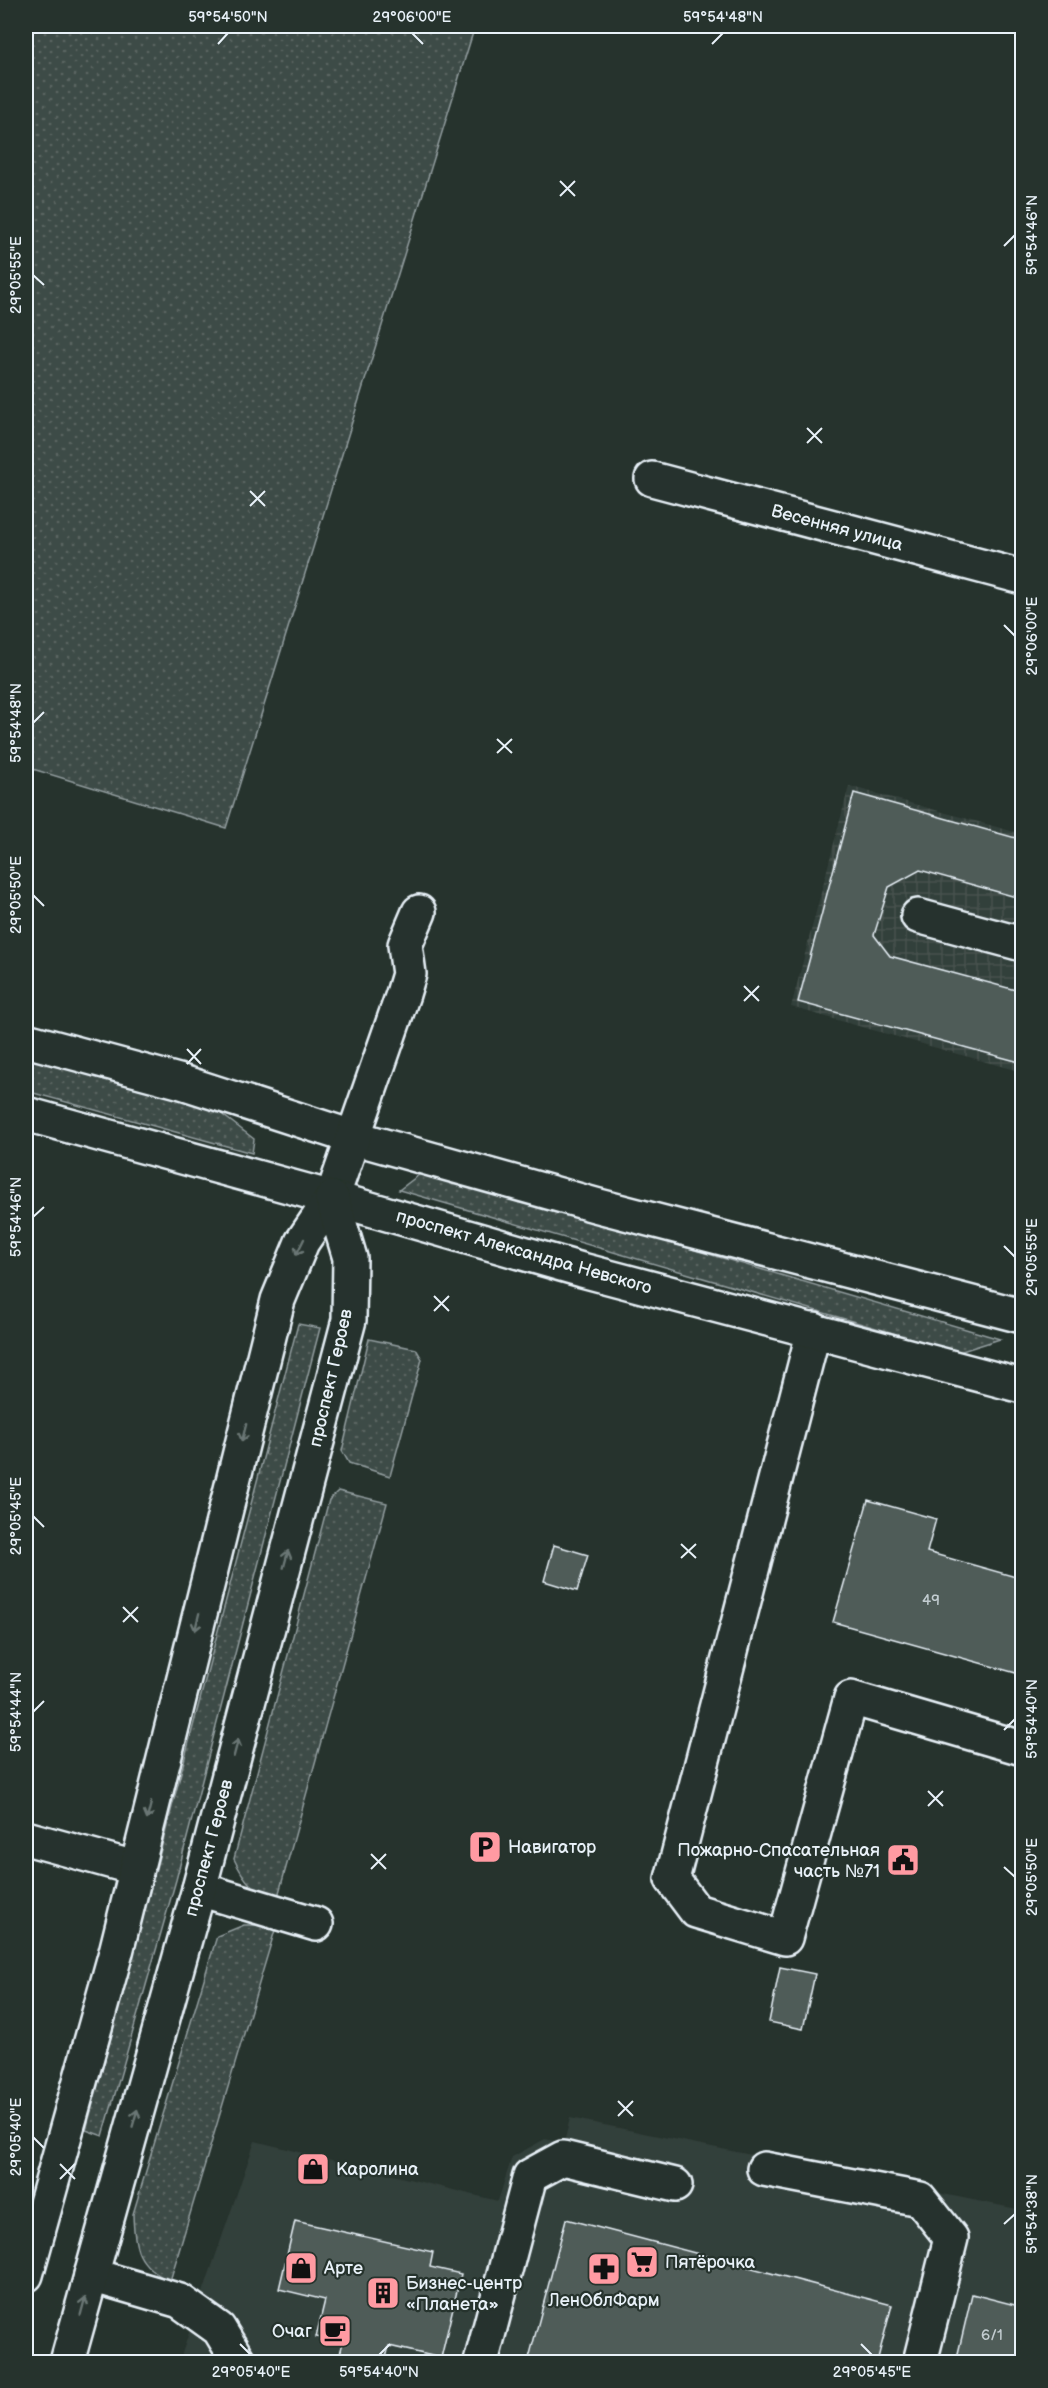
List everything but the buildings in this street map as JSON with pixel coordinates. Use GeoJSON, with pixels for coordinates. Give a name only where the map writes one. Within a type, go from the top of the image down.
{"type":"FeatureCollection","features":[{"type":"Feature","properties":{"kind":"main road","name":"Весенняя улица"},"geometry":{"type":"LineString","coordinates":[[652,479],[1023,577]]}},
{"type":"Feature","properties":{"kind":"main road"},"geometry":{"type":"LineString","coordinates":[[26,2274],[116,1952],[135,1868],[278,1300],[302,1242],[332,1198],[403,994],[409,974],[405,945],[419,912]]}},
{"type":"Feature","properties":{"kind":"main road"},"geometry":{"type":"LineString","coordinates":[[918,916],[1023,944]]}},
{"type":"Feature","properties":{"kind":"main road"},"geometry":{"type":"LineString","coordinates":[[26,1040],[182,1083],[352,1137],[595,1205],[1023,1316]]}},
{"type":"Feature","properties":{"kind":"main road","name":"проспект Александра Невского"},"geometry":{"type":"LineString","coordinates":[[26,1114],[582,1270],[1023,1386]]}},
{"type":"Feature","properties":{"kind":"main road","name":"проспект Героев"},"geometry":{"type":"LineString","coordinates":[[67,2362],[199,1889],[349,1320],[350,1258],[332,1198]]}},
{"type":"Feature","properties":{"kind":"main road"},"geometry":{"type":"LineString","coordinates":[[814,1330],[672,1879],[696,1911],[785,1938],[851,1698],[1023,1748]]}},
{"type":"Feature","properties":{"kind":"main road"},"geometry":{"type":"LineString","coordinates":[[26,1838],[135,1868]]}},
{"type":"Feature","properties":{"kind":"main road"},"geometry":{"type":"LineString","coordinates":[[199,1889],[316,1924]]}},
{"type":"Feature","properties":{"kind":"main road"},"geometry":{"type":"LineString","coordinates":[[481,2362],[530,2176],[563,2158],[675,2185]]}},
{"type":"Feature","properties":{"kind":"main road"},"geometry":{"type":"LineString","coordinates":[[764,2169],[920,2199],[951,2238],[920,2362]]}},
{"type":"Feature","properties":{"kind":"main road"},"geometry":{"type":"LineString","coordinates":[[91,2275],[180,2301],[219,2329],[239,2362]]}},
{"type":"Feature","properties":{"kind":"shaded area"},"geometry":{"type":"Polygon","coordinates":[[[26,26],[475,26],[226,828],[26,767],[26,26]]]}},
{"type":"Feature","properties":{"kind":"shaded area"},"geometry":{"type":"Polygon","coordinates":[[[849,786],[1022,834],[1022,1072],[791,1007],[849,786]]]}},
{"type":"Feature","properties":{"kind":"shaded area"},"geometry":{"type":"Polygon","coordinates":[[[26,1057],[211,1106],[254,1139],[252,1153],[26,1091],[26,1057]]]}},
{"type":"Feature","properties":{"kind":"shaded area"},"geometry":{"type":"Polygon","coordinates":[[[424,1171],[1000,1339],[959,1352],[399,1190],[424,1171]]]}},
{"type":"Feature","properties":{"kind":"shaded area"},"geometry":{"type":"Polygon","coordinates":[[[298,1324],[320,1328],[176,1880],[103,2136],[86,2130],[298,1324]]]}},
{"type":"Feature","properties":{"kind":"shaded area"},"geometry":{"type":"Polygon","coordinates":[[[369,1339],[416,1349],[422,1359],[390,1476],[349,1463],[342,1451],[369,1339]]]}},
{"type":"Feature","properties":{"kind":"shaded area"},"geometry":{"type":"Polygon","coordinates":[[[338,1491],[387,1503],[277,1900],[251,1885],[234,1859],[329,1500],[338,1491]]]}},
{"type":"Feature","properties":{"kind":"shaded area"},"geometry":{"type":"Polygon","coordinates":[[[244,1925],[263,1925],[275,1930],[170,2281],[150,2269],[139,2254],[133,2214],[217,1936],[244,1925]]]}},
{"type":"Feature","properties":{"kind":"shaded area"},"geometry":{"type":"Polygon","coordinates":[[[570,2118],[1022,2210],[1022,2362],[179,2362],[255,2141],[498,2201],[512,2157],[545,2139],[564,2143],[570,2118]]]}},
{"type":"Feature","properties":{"kind":"place","name":"Навигатор"},"geometry":{"type":"Point","coordinates":[485,1847]}},
{"type":"Feature","properties":{"kind":"place","name":"Пожарно-Спасательная часть №71"},"geometry":{"type":"Point","coordinates":[903,1860]}},
{"type":"Feature","properties":{"kind":"place","name":"Каролина"},"geometry":{"type":"Point","coordinates":[313,2169]}},
{"type":"Feature","properties":{"kind":"place","name":"Пятёрочка"},"geometry":{"type":"Point","coordinates":[642,2262]}},
{"type":"Feature","properties":{"kind":"place","name":"Арте"},"geometry":{"type":"Point","coordinates":[301,2268]}},
{"type":"Feature","properties":{"kind":"place","name":"ЛенОблФарм"},"geometry":{"type":"Point","coordinates":[604,2269]}},
{"type":"Feature","properties":{"kind":"place","name":"Бизнес-центр «Планета»"},"geometry":{"type":"Point","coordinates":[383,2293]}},
{"type":"Feature","properties":{"kind":"place","name":"Очаг"},"geometry":{"type":"Point","coordinates":[335,2331]}}]}
